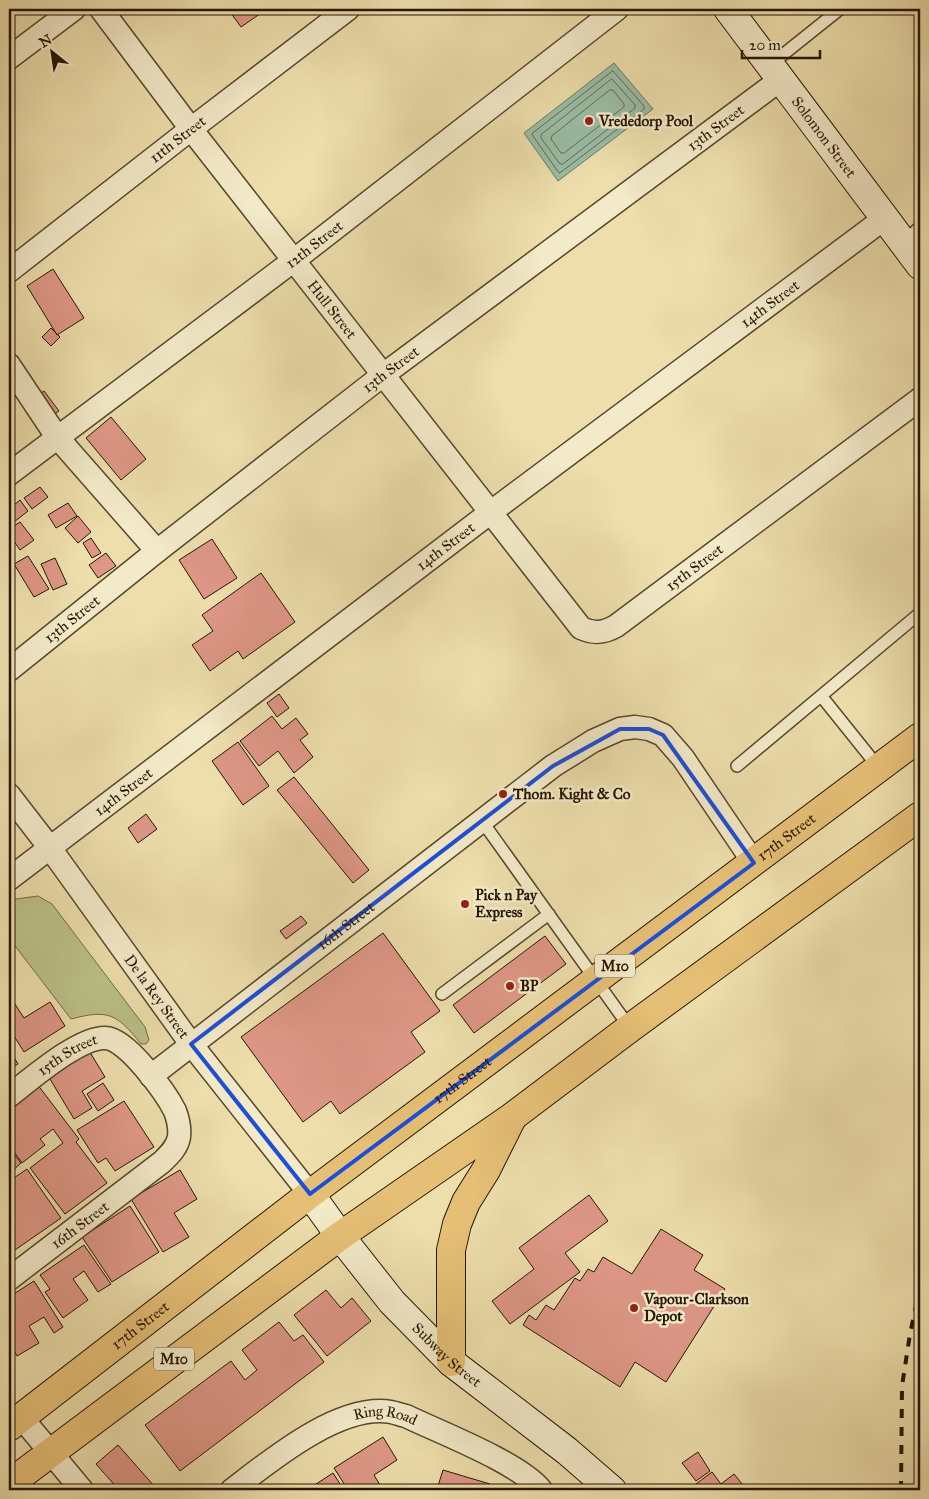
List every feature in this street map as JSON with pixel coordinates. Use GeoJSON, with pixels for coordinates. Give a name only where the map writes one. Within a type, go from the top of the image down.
{"type":"FeatureCollection","features":[{"type":"Feature","properties":{"kind":"main road","name":"17th Street"},"geometry":{"type":"LineString","coordinates":[[15,1422],[310,1194],[920,737]]}},
{"type":"Feature","properties":{"kind":"main road","name":"M10"},"geometry":{"type":"LineString","coordinates":[[9,1484],[49,1452],[340,1236],[512,1117],[630,1028],[920,816]]}},
{"type":"Feature","properties":{"kind":"main road"},"geometry":{"type":"LineString","coordinates":[[451,1362],[451,1250],[457,1224],[466,1202],[486,1170],[512,1117]]}},
{"type":"Feature","properties":{"kind":"street"},"geometry":{"type":"LineString","coordinates":[[9,58],[74,9]]}},
{"type":"Feature","properties":{"kind":"street","name":"Hull Street"},"geometry":{"type":"LineString","coordinates":[[101,9],[190,129],[491,512]]}},
{"type":"Feature","properties":{"kind":"street","name":"11th Street"},"geometry":{"type":"LineString","coordinates":[[9,271],[190,129],[348,9]]}},
{"type":"Feature","properties":{"kind":"street","name":"12th Street"},"geometry":{"type":"LineString","coordinates":[[9,474],[293,261],[617,9]]}},
{"type":"Feature","properties":{"kind":"street","name":"Solomon Street"},"geometry":{"type":"LineString","coordinates":[[728,9],[885,218],[912,234],[920,265]]}},
{"type":"Feature","properties":{"kind":"street","name":"13th Street"},"geometry":{"type":"LineString","coordinates":[[9,670],[157,551],[775,72]]}},
{"type":"Feature","properties":{"kind":"street","name":"14th Street"},"geometry":{"type":"LineString","coordinates":[[9,880],[491,512],[885,218]]}},
{"type":"Feature","properties":{"kind":"street"},"geometry":{"type":"LineString","coordinates":[[9,365],[57,437],[157,551]]}},
{"type":"Feature","properties":{"kind":"street","name":"15th Street"},"geometry":{"type":"LineString","coordinates":[[491,512],[581,628],[590,632],[608,631],[920,399]]}},
{"type":"Feature","properties":{"kind":"street","name":"16th Street"},"geometry":{"type":"LineString","coordinates":[[9,1279],[162,1162],[176,1147],[179,1138],[178,1120],[174,1110],[150,1076],[553,766],[593,741],[620,729],[635,727],[649,728],[663,735],[683,758],[754,863]]}},
{"type":"Feature","properties":{"kind":"street","name":"De la Rey Street"},"geometry":{"type":"LineString","coordinates":[[9,795],[50,848],[191,1044],[310,1194]]}},
{"type":"Feature","properties":{"kind":"street","name":"15th Street"},"geometry":{"type":"LineString","coordinates":[[9,1096],[69,1052],[86,1042],[97,1039],[107,1038],[121,1044],[131,1051],[150,1076]]}},
{"type":"Feature","properties":{"kind":"street","name":"Subway Street"},"geometry":{"type":"LineString","coordinates":[[310,1194],[340,1236],[392,1302],[451,1362],[567,1451],[612,1490]]}},
{"type":"Feature","properties":{"kind":"street","name":"Ring Road"},"geometry":{"type":"LineString","coordinates":[[232,1490],[303,1439],[340,1419],[365,1413],[390,1412],[406,1416],[499,1460],[535,1488]]}},
{"type":"Feature","properties":{"kind":"street"},"geometry":{"type":"LineString","coordinates":[[15,1422],[49,1452],[82,1490]]}},
{"type":"Feature","properties":{"kind":"lane"},"geometry":{"type":"LineString","coordinates":[[775,72],[840,9]]}},
{"type":"Feature","properties":{"kind":"lane"},"geometry":{"type":"LineString","coordinates":[[737,766],[822,697],[920,613]]}},
{"type":"Feature","properties":{"kind":"lane"},"geometry":{"type":"LineString","coordinates":[[822,697],[879,768]]}},
{"type":"Feature","properties":{"kind":"lane"},"geometry":{"type":"LineString","coordinates":[[482,821],[630,1028]]}},
{"type":"Feature","properties":{"kind":"lane"},"geometry":{"type":"LineString","coordinates":[[442,994],[549,914]]}},
{"type":"Feature","properties":{"kind":"highlighted area"},"geometry":{"type":"Polygon","coordinates":[[[620,729],[649,729],[663,735],[754,863],[310,1194],[191,1044],[553,766],[620,729]]]}},
{"type":"Feature","properties":{"kind":"shaded area"},"geometry":{"type":"Polygon","coordinates":[[[38,896],[52,904],[145,1027],[149,1040],[146,1044],[141,1044],[125,1026],[111,1016],[95,1014],[71,1019],[9,938],[9,900],[38,896]]]}},
{"type":"Feature","properties":{"kind":"water","name":"Vrededorp Pool"},"geometry":{"type":"Polygon","coordinates":[[[614,63],[653,109],[558,181],[524,133],[614,63]]]}},
{"type":"Feature","properties":{"kind":"building"},"geometry":{"type":"Polygon","coordinates":[[[228,9],[267,9],[241,27],[228,9]]]}},
{"type":"Feature","properties":{"kind":"building"},"geometry":{"type":"Polygon","coordinates":[[[53,269],[84,318],[57,335],[27,286],[53,269]]]}},
{"type":"Feature","properties":{"kind":"building"},"geometry":{"type":"Polygon","coordinates":[[[51,328],[60,337],[51,346],[42,337],[51,328]]]}},
{"type":"Feature","properties":{"kind":"building"},"geometry":{"type":"Polygon","coordinates":[[[44,391],[59,411],[47,419],[33,399],[44,391]]]}},
{"type":"Feature","properties":{"kind":"building"},"geometry":{"type":"Polygon","coordinates":[[[111,417],[146,459],[121,480],[86,438],[111,417]]]}},
{"type":"Feature","properties":{"kind":"building"},"geometry":{"type":"Polygon","coordinates":[[[40,487],[48,497],[32,509],[24,498],[40,487]]]}},
{"type":"Feature","properties":{"kind":"building"},"geometry":{"type":"Polygon","coordinates":[[[20,500],[28,511],[9,526],[9,509],[20,500]]]}},
{"type":"Feature","properties":{"kind":"building"},"geometry":{"type":"Polygon","coordinates":[[[68,503],[77,516],[56,528],[48,515],[68,503]]]}},
{"type":"Feature","properties":{"kind":"building"},"geometry":{"type":"Polygon","coordinates":[[[78,516],[91,532],[78,543],[65,528],[78,516]]]}},
{"type":"Feature","properties":{"kind":"building"},"geometry":{"type":"Polygon","coordinates":[[[20,522],[34,540],[20,550],[9,534],[9,529],[20,522]]]}},
{"type":"Feature","properties":{"kind":"building"},"geometry":{"type":"Polygon","coordinates":[[[91,538],[101,553],[92,558],[83,543],[91,538]]]}},
{"type":"Feature","properties":{"kind":"building"},"geometry":{"type":"Polygon","coordinates":[[[212,539],[237,578],[204,599],[179,560],[212,539]]]}},
{"type":"Feature","properties":{"kind":"building"},"geometry":{"type":"Polygon","coordinates":[[[106,553],[116,566],[98,578],[89,565],[106,553]]]}},
{"type":"Feature","properties":{"kind":"building"},"geometry":{"type":"Polygon","coordinates":[[[28,556],[49,589],[34,597],[14,564],[28,556]]]}},
{"type":"Feature","properties":{"kind":"building"},"geometry":{"type":"Polygon","coordinates":[[[55,558],[67,584],[53,590],[41,564],[55,558]]]}},
{"type":"Feature","properties":{"kind":"building"},"geometry":{"type":"Polygon","coordinates":[[[261,573],[295,622],[243,659],[238,651],[210,671],[192,645],[213,631],[202,615],[261,573]]]}},
{"type":"Feature","properties":{"kind":"building"},"geometry":{"type":"Polygon","coordinates":[[[279,694],[289,708],[277,717],[267,703],[279,694]]]}},
{"type":"Feature","properties":{"kind":"building"},"geometry":{"type":"Polygon","coordinates":[[[272,716],[282,729],[296,718],[308,734],[300,740],[313,757],[294,773],[278,751],[259,766],[240,741],[272,716]]]}},
{"type":"Feature","properties":{"kind":"building"},"geometry":{"type":"Polygon","coordinates":[[[238,742],[269,786],[243,805],[212,761],[238,742]]]}},
{"type":"Feature","properties":{"kind":"building"},"geometry":{"type":"Polygon","coordinates":[[[294,777],[369,870],[353,883],[277,790],[294,777]]]}},
{"type":"Feature","properties":{"kind":"building"},"geometry":{"type":"Polygon","coordinates":[[[146,814],[157,829],[138,843],[128,828],[146,814]]]}},
{"type":"Feature","properties":{"kind":"building"},"geometry":{"type":"Polygon","coordinates":[[[301,916],[307,923],[286,939],[280,931],[301,916]]]}},
{"type":"Feature","properties":{"kind":"building"},"geometry":{"type":"Polygon","coordinates":[[[383,933],[440,1011],[411,1032],[425,1052],[340,1114],[331,1101],[303,1122],[241,1037],[383,933]]]}},
{"type":"Feature","properties":{"kind":"building"},"geometry":{"type":"Polygon","coordinates":[[[545,936],[566,964],[474,1033],[453,1005],[545,936]]]}},
{"type":"Feature","properties":{"kind":"building"},"geometry":{"type":"Polygon","coordinates":[[[11,998],[24,1018],[50,1002],[65,1026],[24,1052],[14,1036],[9,1039],[9,999],[11,998]]]}},
{"type":"Feature","properties":{"kind":"building"},"geometry":{"type":"Polygon","coordinates":[[[9,1049],[18,1064],[9,1069],[9,1049]]]}},
{"type":"Feature","properties":{"kind":"building"},"geometry":{"type":"Polygon","coordinates":[[[88,1049],[105,1077],[82,1091],[92,1108],[74,1119],[47,1074],[88,1049]]]}},
{"type":"Feature","properties":{"kind":"building"},"geometry":{"type":"Polygon","coordinates":[[[103,1083],[114,1100],[98,1111],[87,1094],[103,1083]]]}},
{"type":"Feature","properties":{"kind":"building"},"geometry":{"type":"Polygon","coordinates":[[[37,1084],[79,1139],[76,1142],[107,1183],[65,1214],[30,1168],[63,1143],[53,1129],[40,1139],[45,1145],[22,1163],[9,1145],[9,1106],[37,1084]]]}},
{"type":"Feature","properties":{"kind":"building"},"geometry":{"type":"Polygon","coordinates":[[[124,1101],[154,1147],[115,1171],[106,1158],[98,1163],[77,1130],[124,1101]]]}},
{"type":"Feature","properties":{"kind":"building"},"geometry":{"type":"Polygon","coordinates":[[[9,1148],[21,1163],[9,1174],[9,1148]]]}},
{"type":"Feature","properties":{"kind":"building"},"geometry":{"type":"Polygon","coordinates":[[[27,1169],[61,1218],[15,1250],[9,1242],[9,1185],[13,1182],[11,1180],[27,1169]]]}},
{"type":"Feature","properties":{"kind":"building"},"geometry":{"type":"Polygon","coordinates":[[[180,1170],[197,1199],[174,1213],[189,1237],[163,1252],[131,1199],[180,1170]]]}},
{"type":"Feature","properties":{"kind":"building"},"geometry":{"type":"Polygon","coordinates":[[[589,1195],[608,1221],[565,1253],[580,1272],[510,1324],[492,1301],[534,1269],[519,1248],[589,1195]]]}},
{"type":"Feature","properties":{"kind":"building"},"geometry":{"type":"Polygon","coordinates":[[[130,1206],[159,1252],[112,1282],[82,1237],[130,1206]]]}},
{"type":"Feature","properties":{"kind":"building","name":"Vapour-Clarkson Depot"},"geometry":{"type":"Polygon","coordinates":[[[661,1229],[703,1255],[694,1270],[725,1289],[666,1382],[635,1362],[620,1387],[523,1325],[529,1315],[536,1320],[546,1305],[554,1310],[575,1278],[580,1281],[588,1269],[594,1272],[603,1257],[632,1274],[661,1229]]]}},
{"type":"Feature","properties":{"kind":"building"},"geometry":{"type":"Polygon","coordinates":[[[84,1245],[111,1284],[98,1292],[84,1271],[73,1279],[88,1300],[63,1318],[45,1292],[50,1289],[40,1275],[84,1245]]]}},
{"type":"Feature","properties":{"kind":"building"},"geometry":{"type":"Polygon","coordinates":[[[34,1281],[63,1327],[54,1333],[44,1317],[29,1326],[39,1343],[17,1356],[9,1342],[9,1297],[34,1281]]]}},
{"type":"Feature","properties":{"kind":"building"},"geometry":{"type":"Polygon","coordinates":[[[326,1290],[341,1308],[352,1298],[371,1321],[327,1356],[294,1315],[326,1290]]]}},
{"type":"Feature","properties":{"kind":"building"},"geometry":{"type":"Polygon","coordinates":[[[279,1322],[294,1341],[303,1335],[324,1362],[180,1471],[145,1425],[231,1361],[245,1380],[257,1370],[242,1350],[279,1322]]]}},
{"type":"Feature","properties":{"kind":"building"},"geometry":{"type":"Polygon","coordinates":[[[383,1437],[397,1460],[374,1475],[383,1490],[348,1490],[334,1468],[383,1437]]]}},
{"type":"Feature","properties":{"kind":"building"},"geometry":{"type":"Polygon","coordinates":[[[118,1445],[155,1487],[152,1490],[119,1490],[96,1464],[118,1445]]]}},
{"type":"Feature","properties":{"kind":"building"},"geometry":{"type":"Polygon","coordinates":[[[698,1452],[710,1471],[696,1481],[682,1463],[698,1452]]]}},
{"type":"Feature","properties":{"kind":"building"},"geometry":{"type":"Polygon","coordinates":[[[443,1470],[490,1484],[488,1490],[452,1490],[438,1486],[443,1470]]]}},
{"type":"Feature","properties":{"kind":"building"},"geometry":{"type":"Polygon","coordinates":[[[712,1472],[721,1484],[734,1474],[747,1490],[695,1490],[692,1487],[712,1472]]]}},
{"type":"Feature","properties":{"kind":"building"},"geometry":{"type":"Polygon","coordinates":[[[333,1473],[344,1490],[307,1490],[333,1473]]]}},
{"type":"Feature","properties":{"kind":"railway"},"geometry":{"type":"LineString","coordinates":[[901,1490],[902,1386],[910,1334],[920,1288]]}},
{"type":"Feature","properties":{"kind":"railway"},"geometry":{"type":"LineString","coordinates":[[919,1490],[920,1396]]}},
{"type":"Feature","properties":{"kind":"place","name":"Vrededorp Pool"},"geometry":{"type":"Point","coordinates":[589,121]}},
{"type":"Feature","properties":{"kind":"place","name":"Thom. Kight & Co"},"geometry":{"type":"Point","coordinates":[503,794]}},
{"type":"Feature","properties":{"kind":"place","name":"Pick n Pay Express"},"geometry":{"type":"Point","coordinates":[465,904]}},
{"type":"Feature","properties":{"kind":"place","name":"BP"},"geometry":{"type":"Point","coordinates":[510,986]}},
{"type":"Feature","properties":{"kind":"place","name":"Vapour-Clarkson Depot"},"geometry":{"type":"Point","coordinates":[634,1308]}}]}
